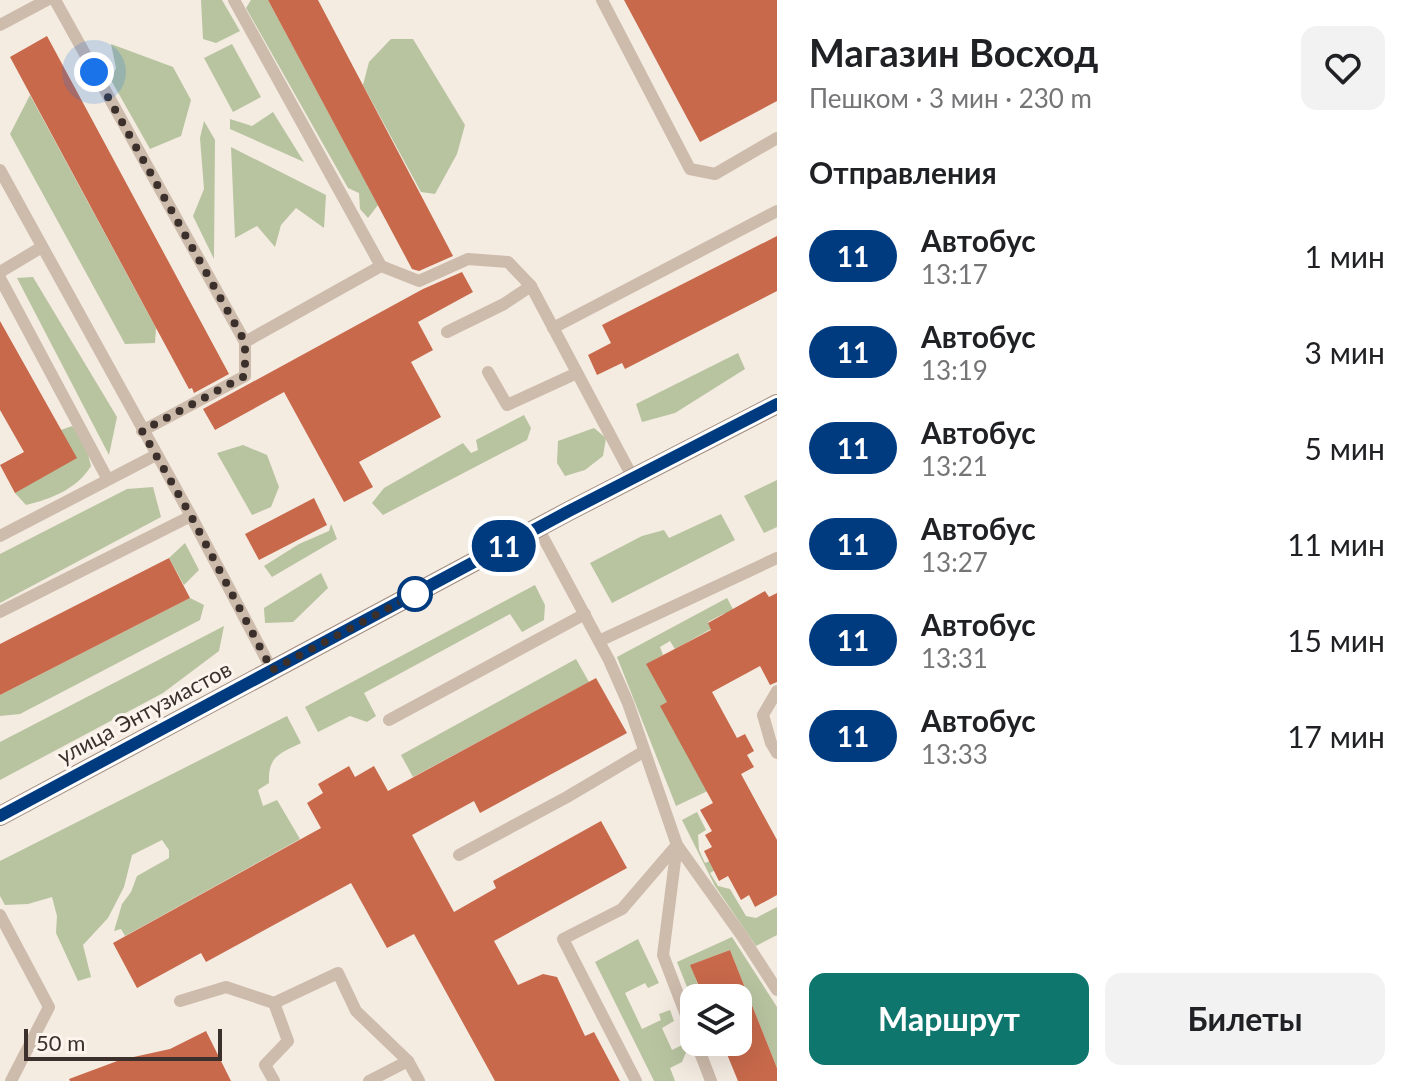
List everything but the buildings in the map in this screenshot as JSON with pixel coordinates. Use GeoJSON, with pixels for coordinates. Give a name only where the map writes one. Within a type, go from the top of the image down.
{"type":"FeatureCollection","features":[{"type":"Feature","properties":{"kind":"main road","name":"улица Энтузиастов"},"geometry":{"type":"LineString","coordinates":[[0,816],[538,528],[777,404]]}},
{"type":"Feature","properties":{"kind":"lane"},"geometry":{"type":"LineString","coordinates":[[0,25],[47,0]]}},
{"type":"Feature","properties":{"kind":"lane"},"geometry":{"type":"LineString","coordinates":[[55,0],[245,342],[245,376],[142,431]]}},
{"type":"Feature","properties":{"kind":"lane"},"geometry":{"type":"LineString","coordinates":[[234,0],[381,266],[419,281],[468,259],[508,262],[531,286],[633,478]]}},
{"type":"Feature","properties":{"kind":"lane"},"geometry":{"type":"LineString","coordinates":[[602,0],[690,169],[715,174],[777,138]]}},
{"type":"Feature","properties":{"kind":"lane"},"geometry":{"type":"LineString","coordinates":[[0,170],[191,516],[272,670]]}},
{"type":"Feature","properties":{"kind":"lane"},"geometry":{"type":"LineString","coordinates":[[553,328],[777,211]]}},
{"type":"Feature","properties":{"kind":"lane"},"geometry":{"type":"LineString","coordinates":[[42,247],[0,275],[107,478]]}},
{"type":"Feature","properties":{"kind":"lane"},"geometry":{"type":"LineString","coordinates":[[245,342],[381,266]]}},
{"type":"Feature","properties":{"kind":"lane"},"geometry":{"type":"LineString","coordinates":[[447,332],[504,304],[531,286]]}},
{"type":"Feature","properties":{"kind":"lane"},"geometry":{"type":"LineString","coordinates":[[488,372],[507,405],[577,373]]}},
{"type":"Feature","properties":{"kind":"lane"},"geometry":{"type":"LineString","coordinates":[[0,536],[156,455]]}},
{"type":"Feature","properties":{"kind":"lane"},"geometry":{"type":"LineString","coordinates":[[0,612],[191,516]]}},
{"type":"Feature","properties":{"kind":"lane"},"geometry":{"type":"LineString","coordinates":[[538,528],[599,641],[628,703],[677,845],[777,990]]}},
{"type":"Feature","properties":{"kind":"lane"},"geometry":{"type":"LineString","coordinates":[[599,641],[777,558]]}},
{"type":"Feature","properties":{"kind":"lane"},"geometry":{"type":"LineString","coordinates":[[389,720],[585,614]]}},
{"type":"Feature","properties":{"kind":"lane"},"geometry":{"type":"LineString","coordinates":[[777,691],[763,715],[777,753]]}},
{"type":"Feature","properties":{"kind":"lane"},"geometry":{"type":"LineString","coordinates":[[459,855],[643,752]]}},
{"type":"Feature","properties":{"kind":"lane"},"geometry":{"type":"LineString","coordinates":[[677,845],[663,955],[680,999]]}},
{"type":"Feature","properties":{"kind":"lane"},"geometry":{"type":"LineString","coordinates":[[636,1081],[563,939],[622,909],[677,845]]}},
{"type":"Feature","properties":{"kind":"lane"},"geometry":{"type":"LineString","coordinates":[[0,915],[49,1007],[11,1081]]}},
{"type":"Feature","properties":{"kind":"lane"},"geometry":{"type":"LineString","coordinates":[[180,1001],[226,987],[274,1003],[338,973],[356,1011],[408,1061],[419,1081]]}},
{"type":"Feature","properties":{"kind":"lane"},"geometry":{"type":"LineString","coordinates":[[274,1003],[288,1041],[265,1065],[274,1081]]}},
{"type":"Feature","properties":{"kind":"lane"},"geometry":{"type":"LineString","coordinates":[[701,1056],[711,1081]]}},
{"type":"Feature","properties":{"kind":"lane"},"geometry":{"type":"LineString","coordinates":[[369,1081],[408,1061]]}},
{"type":"Feature","properties":{"kind":"green space"},"geometry":{"type":"Polygon","coordinates":[[[201,0],[222,0],[240,31],[216,43],[203,39],[201,0]]]}},
{"type":"Feature","properties":{"kind":"green space"},"geometry":{"type":"Polygon","coordinates":[[[251,0],[268,0],[378,205],[368,218],[360,209],[359,193],[348,188],[246,8],[251,0]]]}},
{"type":"Feature","properties":{"kind":"green space"},"geometry":{"type":"Polygon","coordinates":[[[391,39],[413,39],[465,125],[457,154],[435,194],[421,192],[363,85],[369,62],[391,39]]]}},
{"type":"Feature","properties":{"kind":"green space"},"geometry":{"type":"Polygon","coordinates":[[[111,44],[173,67],[191,100],[181,136],[150,149],[111,80],[116,68],[111,44]]]}},
{"type":"Feature","properties":{"kind":"green space"},"geometry":{"type":"Polygon","coordinates":[[[232,44],[261,97],[233,112],[204,58],[232,44]]]}},
{"type":"Feature","properties":{"kind":"green space"},"geometry":{"type":"Polygon","coordinates":[[[30,95],[156,328],[155,343],[125,344],[10,134],[30,95]]]}},
{"type":"Feature","properties":{"kind":"green space"},"geometry":{"type":"Polygon","coordinates":[[[273,112],[304,162],[230,129],[230,119],[252,126],[273,112]]]}},
{"type":"Feature","properties":{"kind":"green space"},"geometry":{"type":"Polygon","coordinates":[[[204,121],[215,140],[214,259],[193,216],[204,189],[200,138],[204,121]]]}},
{"type":"Feature","properties":{"kind":"green space"},"geometry":{"type":"Polygon","coordinates":[[[231,147],[326,195],[324,228],[296,208],[281,225],[275,247],[257,226],[235,238],[231,147]]]}},
{"type":"Feature","properties":{"kind":"green space"},"geometry":{"type":"Polygon","coordinates":[[[33,277],[117,417],[109,455],[17,278],[33,277]]]}},
{"type":"Feature","properties":{"kind":"green space"},"geometry":{"type":"Polygon","coordinates":[[[738,353],[745,369],[675,413],[642,422],[636,404],[738,353]]]}},
{"type":"Feature","properties":{"kind":"green space"},"geometry":{"type":"Polygon","coordinates":[[[524,415],[531,428],[527,440],[383,515],[372,503],[384,488],[463,443],[471,453],[478,450],[476,440],[524,415]]]}},
{"type":"Feature","properties":{"kind":"green space"},"geometry":{"type":"Polygon","coordinates":[[[72,426],[84,439],[91,466],[63,492],[26,505],[15,493],[61,430],[72,426]]]}},
{"type":"Feature","properties":{"kind":"green space"},"geometry":{"type":"Polygon","coordinates":[[[594,428],[606,438],[603,456],[585,470],[565,476],[557,463],[558,441],[594,428]]]}},
{"type":"Feature","properties":{"kind":"green space"},"geometry":{"type":"Polygon","coordinates":[[[243,445],[267,455],[279,487],[271,507],[252,515],[217,453],[243,445]]]}},
{"type":"Feature","properties":{"kind":"green space"},"geometry":{"type":"Polygon","coordinates":[[[777,480],[777,527],[764,533],[744,496],[777,480]]]}},
{"type":"Feature","properties":{"kind":"green space"},"geometry":{"type":"Polygon","coordinates":[[[153,487],[161,517],[0,603],[0,554],[127,489],[153,487]]]}},
{"type":"Feature","properties":{"kind":"green space"},"geometry":{"type":"Polygon","coordinates":[[[721,514],[735,540],[612,603],[590,563],[642,536],[664,530],[669,538],[721,514]]]}},
{"type":"Feature","properties":{"kind":"green space"},"geometry":{"type":"Polygon","coordinates":[[[331,524],[337,539],[272,577],[264,566],[299,544],[329,531],[331,524]]]}},
{"type":"Feature","properties":{"kind":"green space"},"geometry":{"type":"Polygon","coordinates":[[[185,543],[199,570],[184,585],[169,558],[185,543]]]}},
{"type":"Feature","properties":{"kind":"green space"},"geometry":{"type":"Polygon","coordinates":[[[321,573],[328,588],[293,622],[265,623],[264,608],[321,573]]]}},
{"type":"Feature","properties":{"kind":"green space"},"geometry":{"type":"Polygon","coordinates":[[[535,585],[545,605],[544,620],[522,632],[510,614],[364,693],[376,716],[367,722],[350,716],[318,732],[305,707],[535,585]]]}},
{"type":"Feature","properties":{"kind":"green space"},"geometry":{"type":"Polygon","coordinates":[[[190,598],[204,605],[200,620],[20,714],[0,716],[0,695],[190,598]]]}},
{"type":"Feature","properties":{"kind":"green space"},"geometry":{"type":"Polygon","coordinates":[[[727,598],[735,613],[723,614],[708,622],[711,629],[675,649],[670,641],[660,647],[663,655],[647,664],[714,788],[676,806],[617,657],[727,598]]]}},
{"type":"Feature","properties":{"kind":"green space"},"geometry":{"type":"Polygon","coordinates":[[[224,626],[219,651],[163,693],[0,780],[0,742],[224,626]]]}},
{"type":"Feature","properties":{"kind":"green space"},"geometry":{"type":"Polygon","coordinates":[[[576,659],[589,682],[413,777],[401,755],[576,659]]]}},
{"type":"Feature","properties":{"kind":"green space"},"geometry":{"type":"Polygon","coordinates":[[[287,716],[301,743],[276,757],[270,767],[269,783],[258,790],[263,806],[277,800],[300,839],[125,936],[121,929],[114,931],[122,904],[137,876],[169,858],[169,850],[162,840],[132,855],[124,887],[108,918],[83,945],[91,977],[78,981],[56,933],[57,916],[52,897],[28,904],[5,905],[0,896],[0,861],[287,716]]]}},
{"type":"Feature","properties":{"kind":"green space"},"geometry":{"type":"Polygon","coordinates":[[[697,812],[706,830],[698,835],[699,850],[705,863],[712,860],[717,869],[710,873],[718,886],[730,889],[746,916],[756,918],[777,907],[777,935],[756,946],[715,886],[682,820],[697,812]]]}},
{"type":"Feature","properties":{"kind":"green space"},"geometry":{"type":"Polygon","coordinates":[[[732,937],[777,1007],[777,1068],[752,1005],[752,984],[744,984],[730,950],[691,965],[698,984],[686,984],[677,962],[732,937]]]}},
{"type":"Feature","properties":{"kind":"green space"},"geometry":{"type":"Polygon","coordinates":[[[638,939],[659,983],[648,988],[645,983],[625,993],[642,1029],[661,1020],[659,1014],[670,1010],[674,1021],[662,1028],[672,1050],[680,1046],[680,1056],[684,1056],[682,1062],[670,1068],[675,1081],[654,1081],[595,962],[638,939]]]}},
{"type":"Feature","properties":{"kind":"bus line","name":"11"},"geometry":{"type":"LineString","coordinates":[[0,816],[569,511],[777,404]]}},
{"type":"Feature","properties":{"kind":"route"},"geometry":{"type":"LineString","coordinates":[[94,72],[245,342],[245,376],[142,431],[191,516],[272,670],[415,594]]}}]}
